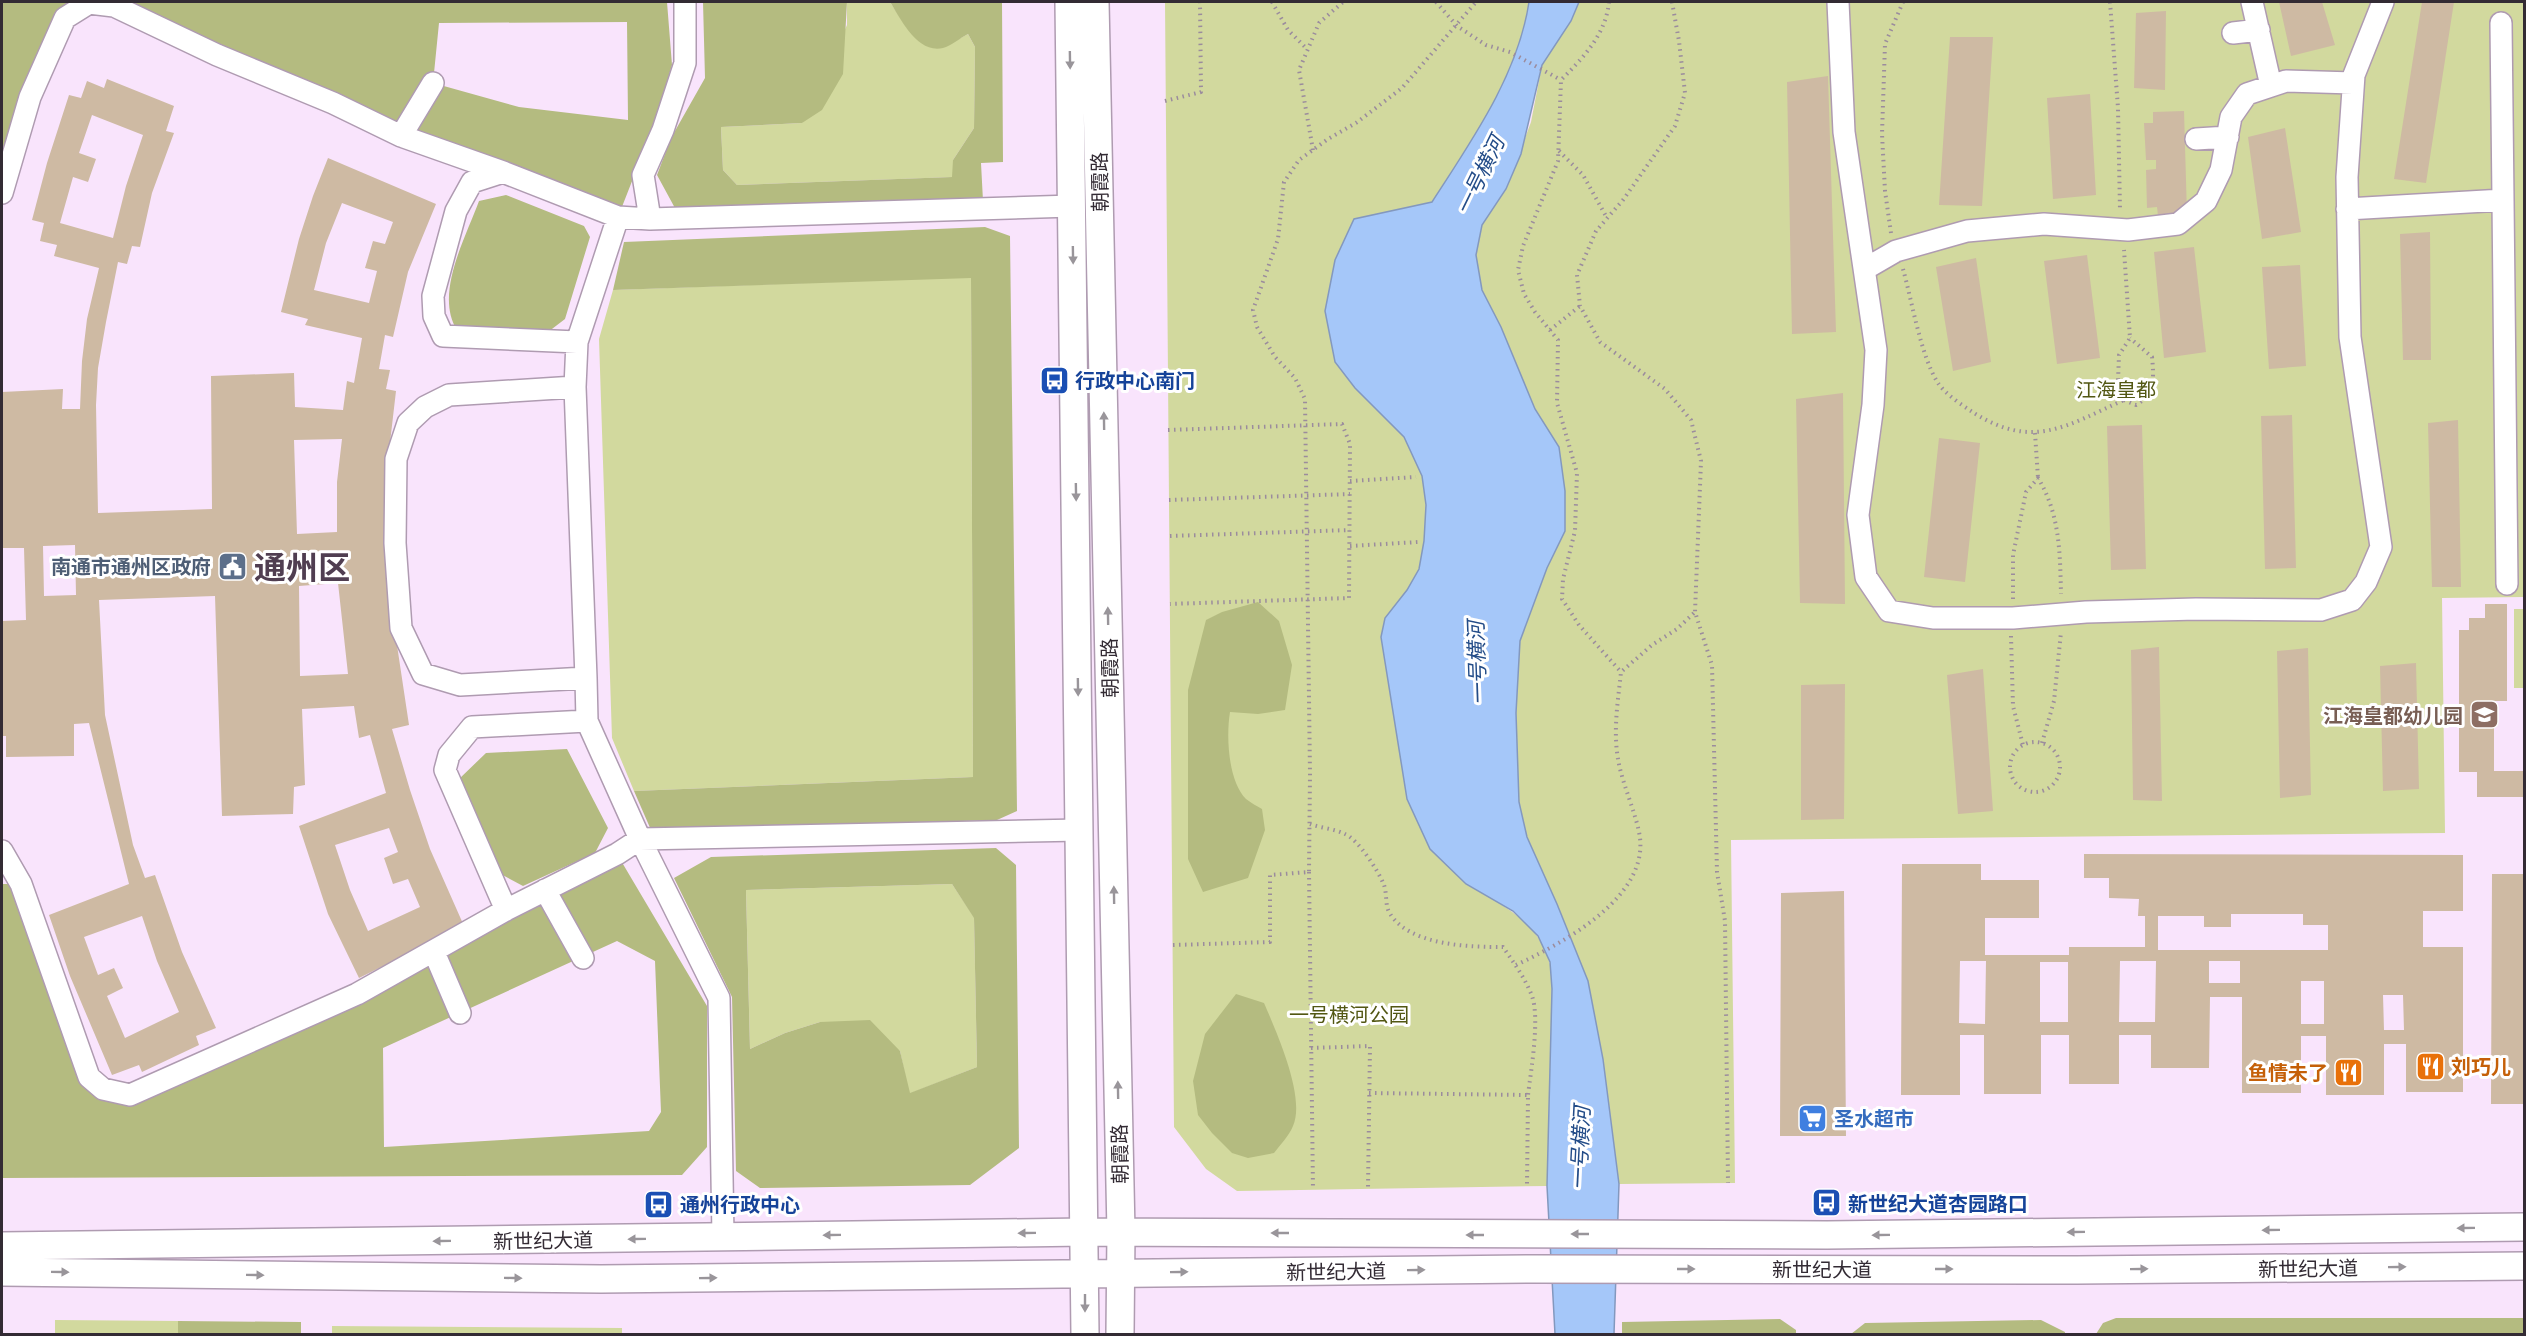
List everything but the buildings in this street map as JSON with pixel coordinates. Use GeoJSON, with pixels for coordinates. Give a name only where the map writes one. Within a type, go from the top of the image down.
{"type":"FeatureCollection","features":[{"type":"Feature","properties":{"kind":"main road","name":"朝霞路"},"geometry":{"type":"LineString","coordinates":[[1070,2],[1085,1335]]}},
{"type":"Feature","properties":{"kind":"main road","name":"朝霞路"},"geometry":{"type":"LineString","coordinates":[[1095,2],[1121,1232],[1120,1335]]}},
{"type":"Feature","properties":{"kind":"main road","name":"新世纪大道"},"geometry":{"type":"LineString","coordinates":[[2,1246],[1085,1232],[1851,1235],[2524,1227]]}},
{"type":"Feature","properties":{"kind":"main road","name":"新世纪大道"},"geometry":{"type":"LineString","coordinates":[[2,1272],[601,1279],[1085,1272],[1534,1269],[2077,1270],[2524,1266]]}},
{"type":"Feature","properties":{"kind":"lane"},"geometry":{"type":"LineString","coordinates":[[650,219],[642,175],[663,130],[685,63],[685,2]]}},
{"type":"Feature","properties":{"kind":"lane"},"geometry":{"type":"LineString","coordinates":[[1838,2],[1844,132],[1876,350],[1873,405],[1858,514],[1866,577],[1890,611],[1933,618],[2013,618],[2152,610],[2321,610],[2352,600],[2366,582],[2381,547],[2350,338],[2347,177],[2354,75],[2383,2]]}},
{"type":"Feature","properties":{"kind":"lane"},"geometry":{"type":"LineString","coordinates":[[2252,2],[2271,86]]}},
{"type":"Feature","properties":{"kind":"lane"},"geometry":{"type":"LineString","coordinates":[[2,193],[30,97],[65,18],[89,3],[114,6],[217,55],[333,103],[401,136],[503,172],[618,217],[650,219],[1072,206]]}},
{"type":"Feature","properties":{"kind":"lane"},"geometry":{"type":"LineString","coordinates":[[2501,23],[2507,584]]}},
{"type":"Feature","properties":{"kind":"lane"},"geometry":{"type":"LineString","coordinates":[[2233,33],[2259,30]]}},
{"type":"Feature","properties":{"kind":"lane"},"geometry":{"type":"LineString","coordinates":[[1864,269],[1896,251],[1967,231],[2043,224],[2120,229],[2178,224],[2206,201],[2221,170],[2231,117],[2247,94],[2286,81],[2353,83]]}},
{"type":"Feature","properties":{"kind":"lane"},"geometry":{"type":"LineString","coordinates":[[401,136],[433,83]]}},
{"type":"Feature","properties":{"kind":"lane"},"geometry":{"type":"LineString","coordinates":[[2196,139],[2228,137]]}},
{"type":"Feature","properties":{"kind":"lane"},"geometry":{"type":"LineString","coordinates":[[503,172],[472,182],[456,211],[433,296],[434,316],[443,336],[578,342]]}},
{"type":"Feature","properties":{"kind":"lane"},"geometry":{"type":"LineString","coordinates":[[2348,209],[2503,200]]}},
{"type":"Feature","properties":{"kind":"lane"},"geometry":{"type":"LineString","coordinates":[[618,217],[578,342],[575,387],[587,722],[640,838],[719,998],[723,1236]]}},
{"type":"Feature","properties":{"kind":"lane"},"geometry":{"type":"LineString","coordinates":[[575,387],[449,395],[425,407],[408,423],[396,459],[395,543],[400,628],[423,674],[460,685],[586,678]]}},
{"type":"Feature","properties":{"kind":"lane"},"geometry":{"type":"LineString","coordinates":[[506,910],[445,770],[449,755],[472,727],[587,722]]}},
{"type":"Feature","properties":{"kind":"lane"},"geometry":{"type":"LineString","coordinates":[[2,851],[21,884],[89,1077],[103,1089],[130,1095],[301,1021],[434,952],[506,910],[616,854],[640,838],[1080,830]]}},
{"type":"Feature","properties":{"kind":"lane"},"geometry":{"type":"LineString","coordinates":[[545,890],[583,958]]}},
{"type":"Feature","properties":{"kind":"lane"},"geometry":{"type":"LineString","coordinates":[[434,952],[459,1013]]}},
{"type":"Feature","properties":{"kind":"path"},"geometry":{"type":"LineString","coordinates":[[1165,101],[1201,92],[1200,2]]}},
{"type":"Feature","properties":{"kind":"path"},"geometry":{"type":"LineString","coordinates":[[1272,2],[1288,30],[1307,49]]}},
{"type":"Feature","properties":{"kind":"path"},"geometry":{"type":"LineString","coordinates":[[1312,150],[1299,70],[1319,23],[1342,2]]}},
{"type":"Feature","properties":{"kind":"path"},"geometry":{"type":"LineString","coordinates":[[1436,2],[1457,26],[1486,45],[1510,52],[1561,80]]}},
{"type":"Feature","properties":{"kind":"path"},"geometry":{"type":"LineString","coordinates":[[1312,1190],[1305,399],[1295,378],[1275,357],[1257,327],[1252,310],[1278,239],[1284,183],[1299,160],[1356,123],[1402,88],[1476,2]]}},
{"type":"Feature","properties":{"kind":"path"},"geometry":{"type":"LineString","coordinates":[[1609,2],[1602,28],[1587,54],[1561,80],[1558,161],[1523,246],[1518,270],[1524,294],[1557,340],[1557,404],[1577,474],[1575,531],[1563,579],[1562,599],[1579,625],[1621,672]]}},
{"type":"Feature","properties":{"kind":"path"},"geometry":{"type":"LineString","coordinates":[[1672,2],[1685,93],[1676,126],[1623,200],[1596,231],[1577,275],[1580,306],[1600,342],[1665,389],[1691,420],[1701,461],[1695,612],[1712,665],[1717,872],[1725,921],[1728,1183]]}},
{"type":"Feature","properties":{"kind":"path"},"geometry":{"type":"LineString","coordinates":[[2110,2],[2118,108],[2120,229],[2124,252],[2130,338],[2119,355],[2118,381],[2124,400]]}},
{"type":"Feature","properties":{"kind":"path"},"geometry":{"type":"LineString","coordinates":[[1559,150],[1583,175],[1607,218]]}},
{"type":"Feature","properties":{"kind":"path"},"geometry":{"type":"LineString","coordinates":[[1550,330],[1580,306]]}},
{"type":"Feature","properties":{"kind":"path"},"geometry":{"type":"LineString","coordinates":[[2038,478],[2035,433],[2057,428],[2124,400],[2136,405],[2146,399],[2154,380],[2152,357],[2130,338]]}},
{"type":"Feature","properties":{"kind":"path"},"geometry":{"type":"LineString","coordinates":[[1168,430],[1342,424],[1350,444],[1349,598],[1170,604]]}},
{"type":"Feature","properties":{"kind":"path"},"geometry":{"type":"LineString","coordinates":[[1350,481],[1416,477]]}},
{"type":"Feature","properties":{"kind":"path"},"geometry":{"type":"LineString","coordinates":[[1169,500],[1350,494]]}},
{"type":"Feature","properties":{"kind":"path"},"geometry":{"type":"LineString","coordinates":[[1170,536],[1350,530]]}},
{"type":"Feature","properties":{"kind":"path"},"geometry":{"type":"LineString","coordinates":[[1350,546],[1418,542]]}},
{"type":"Feature","properties":{"kind":"path"},"geometry":{"type":"LineString","coordinates":[[1516,965],[1574,935],[1597,919],[1636,870],[1640,839],[1618,759],[1616,714],[1621,672],[1652,645],[1677,629],[1695,612]]}},
{"type":"Feature","properties":{"kind":"path"},"geometry":{"type":"LineString","coordinates":[[2042,743],[2056,753],[2060,770],[2053,785],[2038,793],[2029,792],[2015,783],[2011,775],[2012,758],[2023,745],[2042,743]]}},
{"type":"Feature","properties":{"kind":"path"},"geometry":{"type":"LineString","coordinates":[[1310,825],[1348,835],[1364,851],[1384,885],[1388,911],[1402,926],[1434,942],[1468,947],[1503,947],[1516,965],[1533,998],[1535,1050],[1528,1095],[1527,1185]]}},
{"type":"Feature","properties":{"kind":"path"},"geometry":{"type":"LineString","coordinates":[[1173,945],[1270,942],[1270,875],[1309,872]]}},
{"type":"Feature","properties":{"kind":"path"},"geometry":{"type":"LineString","coordinates":[[1311,1048],[1370,1046],[1368,1189]]}},
{"type":"Feature","properties":{"kind":"path"},"geometry":{"type":"LineString","coordinates":[[1370,1093],[1528,1095]]}},
{"type":"Feature","properties":{"kind":"green space"},"geometry":{"type":"Polygon","coordinates":[[[2,2],[667,2],[672,65],[654,125],[618,217],[114,6],[65,18],[2,193],[2,2]],[[627,22],[439,23],[433,83],[519,107],[628,120],[627,22]]]}},
{"type":"Feature","properties":{"kind":"green space"},"geometry":{"type":"Polygon","coordinates":[[[703,2],[847,2],[843,74],[822,110],[802,123],[721,127],[723,170],[737,185],[952,177],[953,160],[974,128],[975,47],[968,34],[943,48],[925,46],[911,34],[890,2],[1002,2],[1003,162],[981,163],[983,201],[676,210],[657,175],[671,138],[705,78],[703,2]]]}},
{"type":"Feature","properties":{"kind":"green space"},"geometry":{"type":"Polygon","coordinates":[[[847,2],[890,2],[907,28],[942,48],[968,34],[975,47],[974,128],[953,160],[953,177],[737,185],[723,170],[721,127],[802,123],[847,25],[847,2]]]}},
{"type":"Feature","properties":{"kind":"green space","name":"一号横河公园"},"geometry":{"type":"Polygon","coordinates":[[[1165,2],[1529,2],[1515,55],[1504,81],[1477,131],[1432,202],[1354,219],[1335,362],[1355,388],[1404,437],[1422,476],[1426,505],[1424,541],[1419,569],[1407,590],[1466,884],[1504,906],[1527,924],[1544,947],[1550,964],[1552,989],[1547,1186],[1237,1191],[1206,1169],[1174,1127],[1165,2]]]}},
{"type":"Feature","properties":{"kind":"green space","name":"江海皇都"},"geometry":{"type":"Polygon","coordinates":[[[1579,2],[2524,2],[2524,597],[2442,598],[2445,833],[1731,840],[1735,1183],[1619,1184],[1603,1059],[1588,981],[1527,837],[1519,802],[1516,713],[1520,641],[1547,568],[1565,531],[1559,447],[1535,409],[1501,327],[1482,290],[1476,255],[1482,225],[1506,189],[1531,122],[1542,65],[1571,21],[1579,2]]]}},
{"type":"Feature","properties":{"kind":"green space"},"geometry":{"type":"Polygon","coordinates":[[[506,195],[584,226],[590,237],[565,319],[548,332],[457,330],[451,316],[449,300],[450,283],[460,248],[479,201],[506,195]]]}},
{"type":"Feature","properties":{"kind":"green space"},"geometry":{"type":"Polygon","coordinates":[[[985,227],[1010,236],[1017,811],[997,820],[651,830],[634,791],[973,777],[971,278],[613,290],[624,242],[985,227]]]}},
{"type":"Feature","properties":{"kind":"green space"},"geometry":{"type":"Polygon","coordinates":[[[971,277],[973,777],[634,791],[612,738],[599,339],[613,290],[971,277]]]}},
{"type":"Feature","properties":{"kind":"green space"},"geometry":{"type":"Polygon","coordinates":[[[1258,602],[1279,621],[1292,665],[1285,710],[1258,714],[1230,712],[1228,733],[1235,781],[1246,799],[1262,809],[1265,830],[1248,878],[1203,892],[1188,859],[1188,690],[1206,620],[1222,612],[1258,602]]]}},
{"type":"Feature","properties":{"kind":"green space"},"geometry":{"type":"Polygon","coordinates":[[[2514,609],[2524,609],[2524,688],[2514,688],[2514,609]]]}},
{"type":"Feature","properties":{"kind":"green space"},"geometry":{"type":"Polygon","coordinates":[[[567,749],[608,828],[595,853],[523,886],[497,872],[458,780],[486,753],[567,749]]]}},
{"type":"Feature","properties":{"kind":"green space"},"geometry":{"type":"Polygon","coordinates":[[[996,848],[1016,865],[1019,1148],[970,1185],[760,1188],[736,1171],[732,997],[674,878],[711,857],[996,848]],[[952,884],[746,890],[750,1049],[785,1033],[820,1022],[870,1020],[900,1051],[910,1093],[977,1067],[974,918],[952,884]]]}},
{"type":"Feature","properties":{"kind":"green space"},"geometry":{"type":"Polygon","coordinates":[[[617,854],[707,1006],[707,1147],[682,1175],[2,1178],[2,884],[21,884],[89,1077],[130,1095],[617,854]],[[617,941],[383,1048],[384,1147],[649,1131],[661,1112],[655,961],[617,941]]]}},
{"type":"Feature","properties":{"kind":"green space"},"geometry":{"type":"Polygon","coordinates":[[[952,884],[974,917],[977,1067],[909,1094],[900,1051],[820,1022],[785,1033],[750,1049],[746,890],[952,884]]]}},
{"type":"Feature","properties":{"kind":"green space"},"geometry":{"type":"Polygon","coordinates":[[[1236,994],[1264,1003],[1288,1064],[1296,1098],[1293,1126],[1282,1144],[1274,1153],[1248,1158],[1232,1153],[1198,1115],[1193,1081],[1205,1034],[1236,994]]]}},
{"type":"Feature","properties":{"kind":"green space"},"geometry":{"type":"Polygon","coordinates":[[[2116,1318],[2524,1318],[2524,1334],[2096,1334],[2103,1323],[2116,1318]]]}},
{"type":"Feature","properties":{"kind":"green space"},"geometry":{"type":"Polygon","coordinates":[[[1780,1319],[1796,1330],[1796,1334],[1622,1334],[1622,1322],[1780,1319]]]}},
{"type":"Feature","properties":{"kind":"green space"},"geometry":{"type":"Polygon","coordinates":[[[55,1320],[178,1321],[178,1334],[55,1334],[55,1320]]]}},
{"type":"Feature","properties":{"kind":"green space"},"geometry":{"type":"Polygon","coordinates":[[[2041,1320],[2065,1334],[1851,1334],[1865,1323],[2041,1320]]]}},
{"type":"Feature","properties":{"kind":"green space"},"geometry":{"type":"Polygon","coordinates":[[[178,1321],[301,1322],[301,1334],[178,1334],[178,1321]]]}},
{"type":"Feature","properties":{"kind":"green space"},"geometry":{"type":"Polygon","coordinates":[[[332,1326],[622,1328],[622,1334],[332,1334],[332,1326]]]}},
{"type":"Feature","properties":{"kind":"water","name":"一号横河"},"geometry":{"type":"Polygon","coordinates":[[[1529,2],[1579,2],[1571,21],[1542,65],[1521,154],[1506,189],[1482,225],[1476,255],[1482,290],[1501,327],[1535,409],[1559,447],[1565,491],[1565,531],[1547,568],[1520,641],[1516,713],[1519,802],[1527,837],[1588,981],[1603,1059],[1619,1184],[1614,1334],[1555,1334],[1547,1186],[1552,989],[1550,962],[1538,936],[1513,911],[1466,884],[1430,849],[1407,799],[1381,637],[1385,618],[1407,590],[1419,569],[1424,541],[1426,505],[1422,476],[1404,437],[1355,388],[1335,362],[1325,311],[1335,260],[1354,219],[1432,202],[1477,131],[1504,81],[1515,55],[1529,2]]]}},
{"type":"Feature","properties":{"kind":"place","name":"行政中心南门"},"geometry":{"type":"Point","coordinates":[1054,380]}},
{"type":"Feature","properties":{"kind":"place","name":"南通市通州区政府"},"geometry":{"type":"Point","coordinates":[232,566]}},
{"type":"Feature","properties":{"kind":"place","name":"江海皇都幼儿园"},"geometry":{"type":"Point","coordinates":[2484,715]}},
{"type":"Feature","properties":{"kind":"place","name":"刘巧儿"},"geometry":{"type":"Point","coordinates":[2430,1066]}},
{"type":"Feature","properties":{"kind":"place","name":"鱼情未了"},"geometry":{"type":"Point","coordinates":[2349,1072]}},
{"type":"Feature","properties":{"kind":"place","name":"圣水超市"},"geometry":{"type":"Point","coordinates":[1813,1118]}},
{"type":"Feature","properties":{"kind":"place","name":"新世纪大道杏园路口"},"geometry":{"type":"Point","coordinates":[1827,1203]}},
{"type":"Feature","properties":{"kind":"place","name":"通州行政中心"},"geometry":{"type":"Point","coordinates":[659,1204]}},
{"type":"Feature","properties":{"kind":"district","name":"通州区"},"geometry":{"type":"Point","coordinates":[302,566]}}]}
